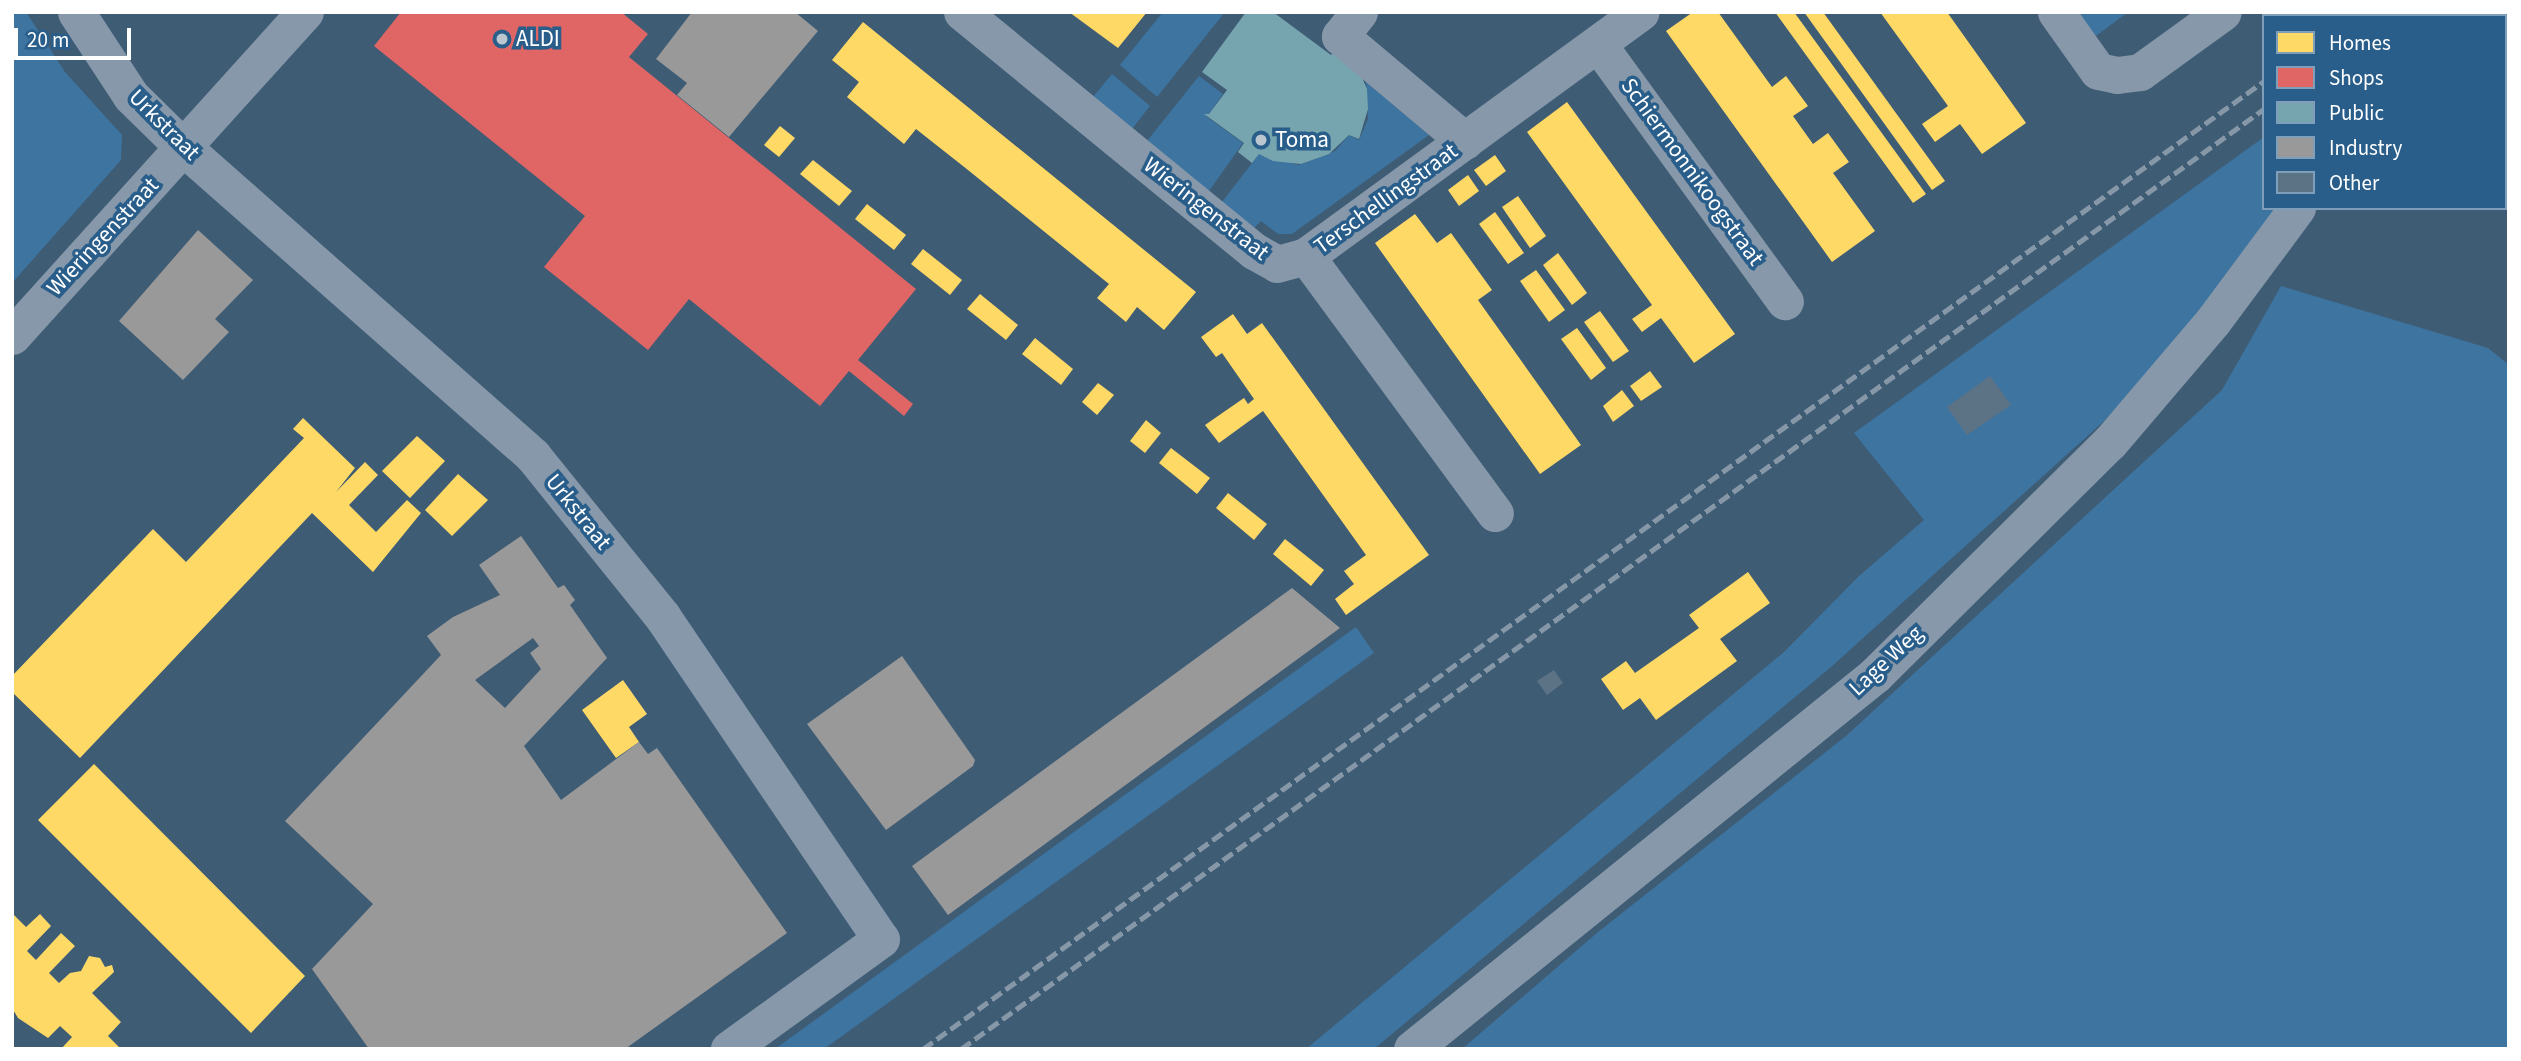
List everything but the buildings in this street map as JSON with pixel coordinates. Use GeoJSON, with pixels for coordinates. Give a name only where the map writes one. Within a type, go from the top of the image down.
{"type":"FeatureCollection","features":[{"type":"Feature","properties":{"kind":"street","name":"Urkstraat"},"geometry":{"type":"LineString","coordinates":[[76,12],[131,96],[184,148],[533,456],[663,616],[881,939],[729,1049]]}},
{"type":"Feature","properties":{"kind":"street","name":"Wieringenstraat"},"geometry":{"type":"LineString","coordinates":[[12,336],[305,12]]}},
{"type":"Feature","properties":{"kind":"street","name":"Wieringenstraat"},"geometry":{"type":"LineString","coordinates":[[962,12],[1254,251],[1277,264],[1306,256],[1495,513]]}},
{"type":"Feature","properties":{"kind":"street","name":"Terschellingstraat"},"geometry":{"type":"LineString","coordinates":[[1359,12],[1340,36],[1465,141]]}},
{"type":"Feature","properties":{"kind":"street","name":"Terschellingstraat"},"geometry":{"type":"LineString","coordinates":[[1306,256],[1642,12]]}},
{"type":"Feature","properties":{"kind":"street"},"geometry":{"type":"LineString","coordinates":[[2056,12],[2098,71],[2117,75],[2140,72],[2223,12]]}},
{"type":"Feature","properties":{"kind":"street","name":"Schiermonnikoogstraat"},"geometry":{"type":"LineString","coordinates":[[1598,44],[1785,301]]}},
{"type":"Feature","properties":{"kind":"street","name":"Lage Weg"},"geometry":{"type":"LineString","coordinates":[[1412,1049],[1875,675],[2110,442],[2213,321],[2296,210]]}},
{"type":"Feature","properties":{"kind":"shaded area"},"geometry":{"type":"Polygon","coordinates":[[[12,12],[26,12],[65,72],[122,135],[121,160],[12,283],[12,12]]]}},
{"type":"Feature","properties":{"kind":"shaded area"},"geometry":{"type":"Polygon","coordinates":[[[1163,12],[1225,12],[1157,97],[1120,65],[1163,12]]]}},
{"type":"Feature","properties":{"kind":"shaded area"},"geometry":{"type":"Polygon","coordinates":[[[2073,12],[2128,12],[2092,39],[2073,12]]]}},
{"type":"Feature","properties":{"kind":"shaded area"},"geometry":{"type":"Polygon","coordinates":[[[1112,74],[1150,106],[1132,129],[1093,97],[1112,74]]]}},
{"type":"Feature","properties":{"kind":"shaded area"},"geometry":{"type":"Polygon","coordinates":[[[1199,76],[1223,94],[1207,117],[1243,143],[1209,191],[1147,141],[1199,76]]]}},
{"type":"Feature","properties":{"kind":"shaded area"},"geometry":{"type":"Polygon","coordinates":[[[1366,82],[1429,135],[1292,234],[1278,234],[1261,221],[1254,228],[1222,202],[1259,154],[1299,165],[1335,151],[1349,135],[1359,140],[1368,119],[1366,82]]]}},
{"type":"Feature","properties":{"kind":"shaded area"},"geometry":{"type":"Polygon","coordinates":[[[2262,138],[2262,210],[2280,210],[2191,331],[2103,422],[1831,667],[1374,1049],[1306,1049],[1784,652],[1859,576],[1924,520],[1854,433],[2262,138]]]}},
{"type":"Feature","properties":{"kind":"shaded area"},"geometry":{"type":"Polygon","coordinates":[[[2281,286],[2488,348],[2509,365],[2509,1049],[1462,1049],[1598,932],[1846,736],[2222,390],[2281,286]]]}},
{"type":"Feature","properties":{"kind":"shaded area"},"geometry":{"type":"Polygon","coordinates":[[[1356,627],[1374,653],[824,1049],[775,1049],[1356,627]]]}},
{"type":"Feature","properties":{"kind":"railway"},"geometry":{"type":"LineString","coordinates":[[923,1049],[2262,82]]}},
{"type":"Feature","properties":{"kind":"railway"},"geometry":{"type":"LineString","coordinates":[[961,1049],[2262,110]]}},
{"type":"Feature","properties":{"kind":"place","name":"ALDI"},"geometry":{"type":"Point","coordinates":[502,39]}},
{"type":"Feature","properties":{"kind":"place","name":"Toma"},"geometry":{"type":"Point","coordinates":[1261,140]}}]}
